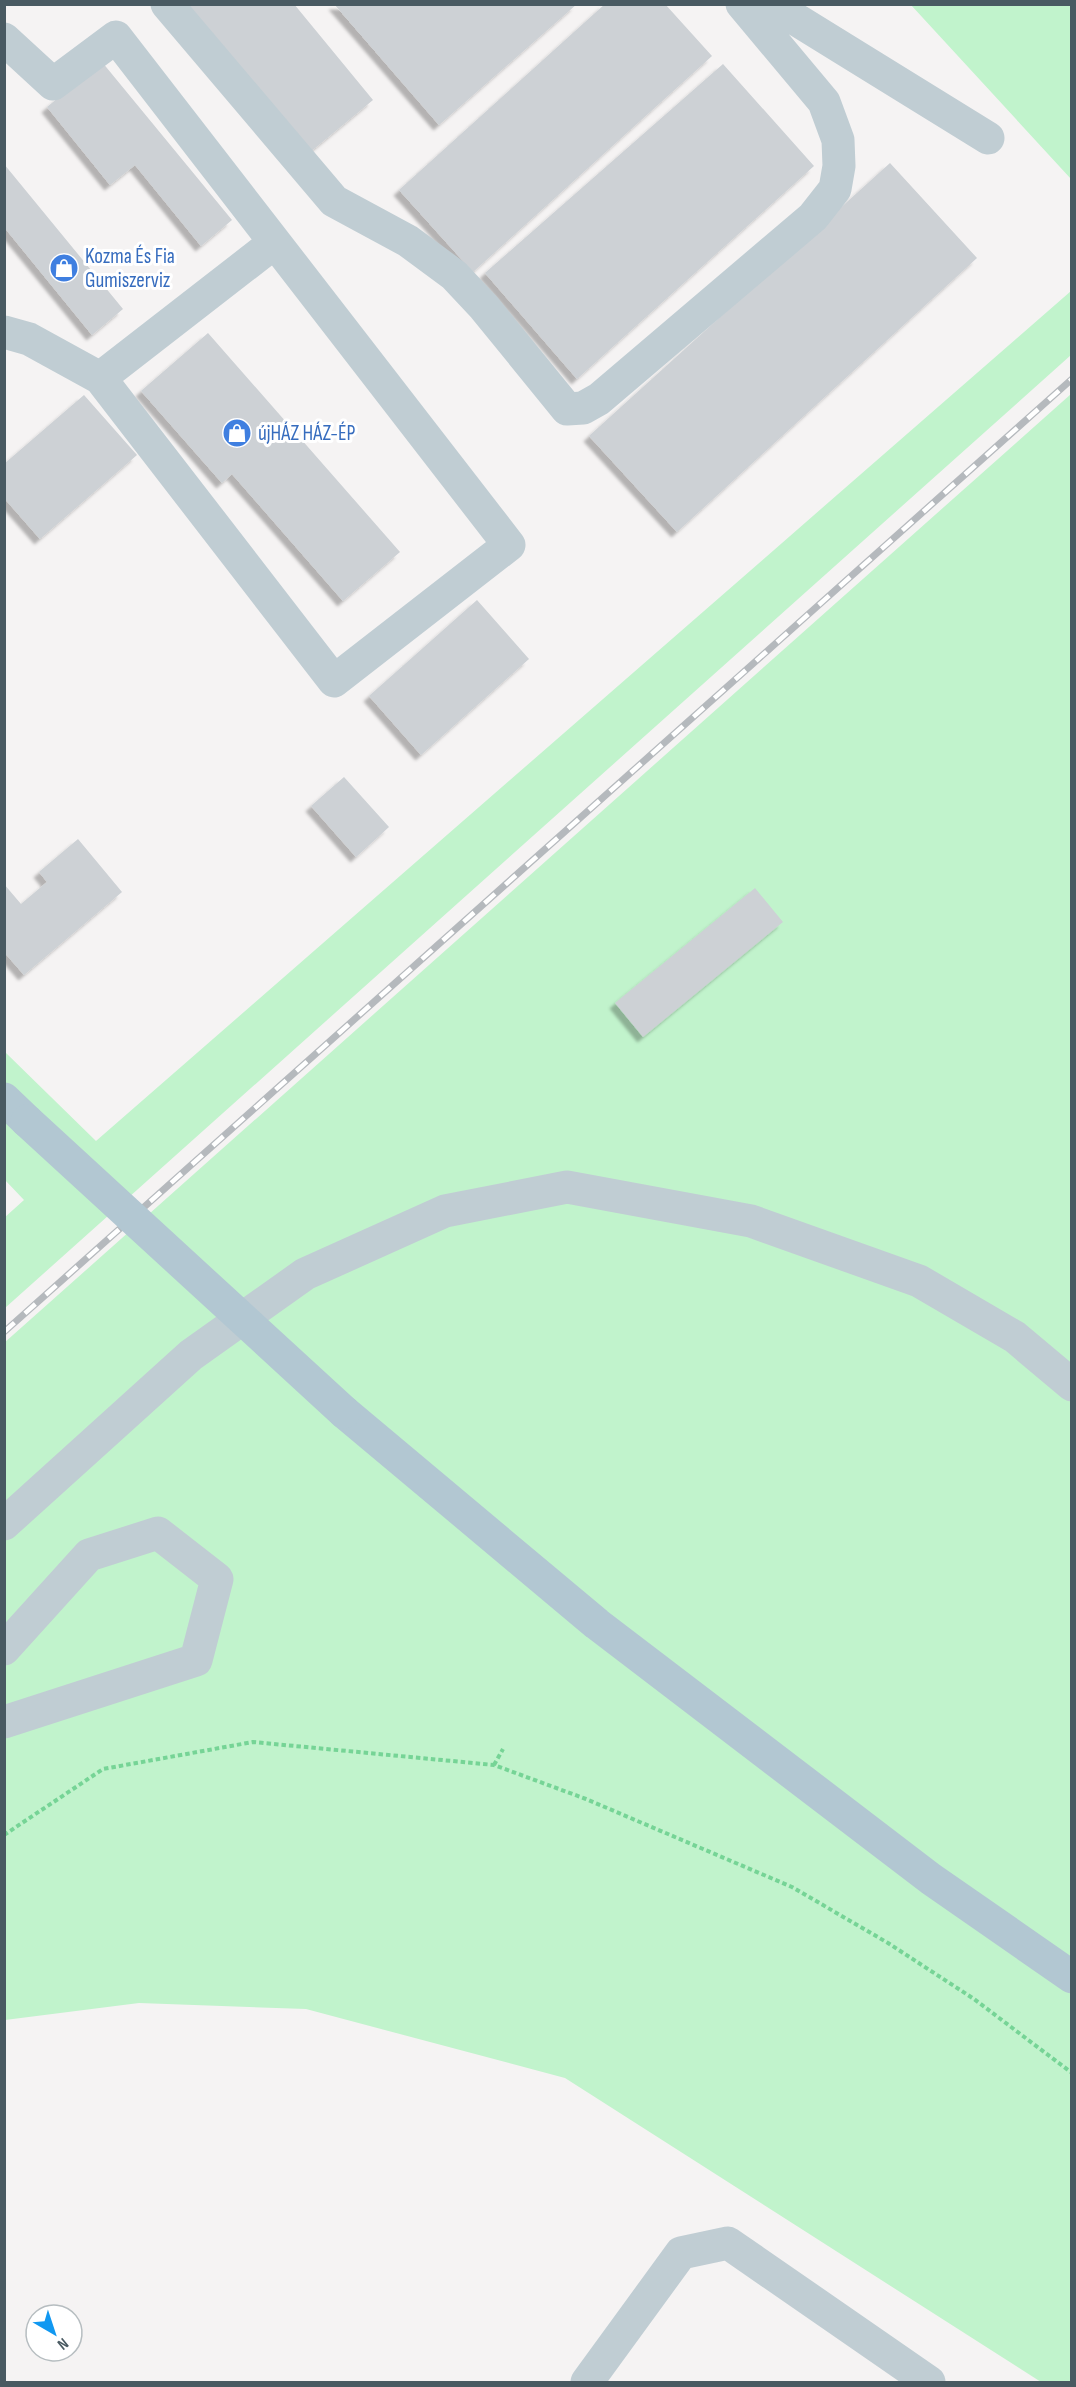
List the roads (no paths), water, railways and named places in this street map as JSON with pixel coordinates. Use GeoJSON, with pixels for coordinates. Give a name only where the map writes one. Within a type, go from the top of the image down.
{"type":"FeatureCollection","features":[{"type":"Feature","properties":{"kind":"main road"},"geometry":{"type":"LineString","coordinates":[[16,1110],[344,1412],[597,1624],[931,1879],[1071,1977]]}},
{"type":"Feature","properties":{"kind":"street"},"geometry":{"type":"LineString","coordinates":[[167,4],[334,201],[408,241],[454,275],[484,307],[567,409],[584,408],[599,399],[813,217],[835,189],[839,166],[838,140],[824,102],[742,4]]}},
{"type":"Feature","properties":{"kind":"street"},"geometry":{"type":"LineString","coordinates":[[771,4],[988,138]]}},
{"type":"Feature","properties":{"kind":"street"},"geometry":{"type":"LineString","coordinates":[[4,39],[52,84],[116,37],[509,544],[334,681],[100,378],[30,339],[4,332]]}},
{"type":"Feature","properties":{"kind":"street"},"geometry":{"type":"LineString","coordinates":[[100,378],[274,243]]}},
{"type":"Feature","properties":{"kind":"street"},"geometry":{"type":"LineString","coordinates":[[4,1524],[191,1355],[305,1274],[445,1210],[567,1186],[751,1221],[920,1281],[1015,1337],[1071,1385]]}},
{"type":"Feature","properties":{"kind":"street"},"geometry":{"type":"LineString","coordinates":[[4,1648],[89,1555],[158,1533],[217,1579],[196,1660],[4,1722]]}},
{"type":"Feature","properties":{"kind":"street"},"geometry":{"type":"LineString","coordinates":[[587,2382],[681,2253],[728,2242],[929,2382]]}},
{"type":"Feature","properties":{"kind":"railway"},"geometry":{"type":"LineString","coordinates":[[4,1332],[1072,379]]}},
{"type":"Feature","properties":{"kind":"place","name":"Kozma És Fia Gumiszerviz"},"geometry":{"type":"Point","coordinates":[64,268]}},
{"type":"Feature","properties":{"kind":"place","name":"újHÁZ HÁZ-ÉP"},"geometry":{"type":"Point","coordinates":[237,433]}}]}
